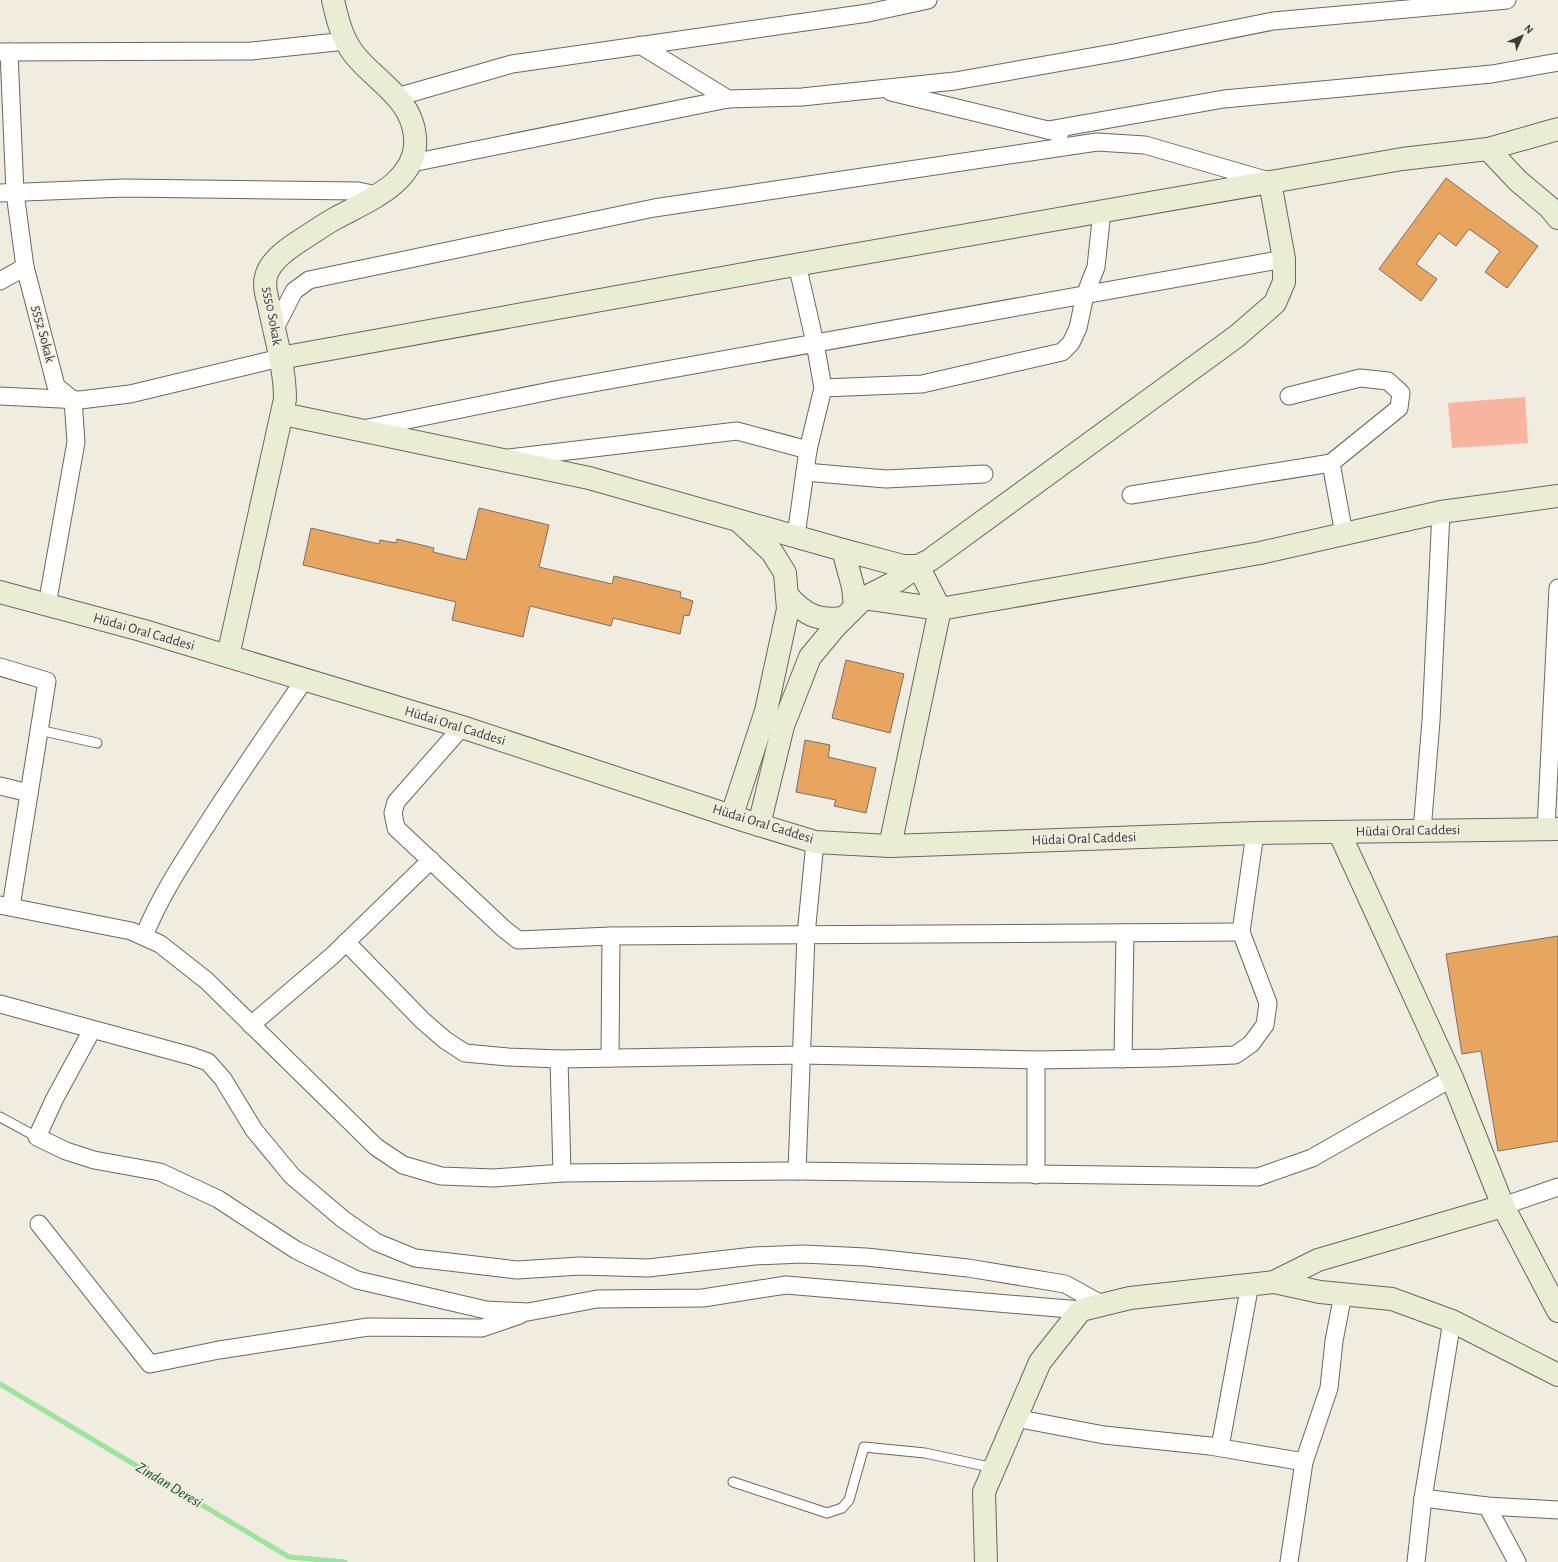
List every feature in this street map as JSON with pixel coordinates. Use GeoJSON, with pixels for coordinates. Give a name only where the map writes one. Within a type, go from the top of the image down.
{"type":"FeatureCollection","features":[{"type":"Feature","properties":{"kind":"street"},"geometry":{"type":"LineString","coordinates":[[333,0],[346,40],[354,54],[398,97],[412,121],[416,148],[412,163],[728,99],[802,97],[963,79],[1119,52],[1273,21],[1507,0]]}},
{"type":"Feature","properties":{"kind":"street"},"geometry":{"type":"LineString","coordinates":[[398,97],[512,64],[868,13],[928,0]]}},
{"type":"Feature","properties":{"kind":"street"},"geometry":{"type":"LineString","coordinates":[[4,52],[252,51],[346,40]]}},
{"type":"Feature","properties":{"kind":"street"},"geometry":{"type":"LineString","coordinates":[[640,45],[728,99]]}},
{"type":"Feature","properties":{"kind":"street","name":"5552 Sokak"},"geometry":{"type":"LineString","coordinates":[[4,52],[8,193],[25,267],[56,386],[73,400]]}},
{"type":"Feature","properties":{"kind":"street"},"geometry":{"type":"LineString","coordinates":[[1048,130],[1224,99],[1492,74],[1558,62]]}},
{"type":"Feature","properties":{"kind":"street"},"geometry":{"type":"LineString","coordinates":[[879,89],[1097,142],[1145,145],[1270,182]]}},
{"type":"Feature","properties":{"kind":"street"},"geometry":{"type":"LineString","coordinates":[[0,396],[73,400],[130,394],[280,358],[797,264],[1402,159],[1488,149],[1558,130]]}},
{"type":"Feature","properties":{"kind":"street"},"geometry":{"type":"LineString","coordinates":[[274,330],[294,291],[309,280],[654,208],[1097,142]]}},
{"type":"Feature","properties":{"kind":"street"},"geometry":{"type":"LineString","coordinates":[[1488,149],[1518,181],[1555,208]]}},
{"type":"Feature","properties":{"kind":"street","name":"5550 Sokak"},"geometry":{"type":"LineString","coordinates":[[228,656],[283,414],[285,386],[265,278],[277,259],[290,248],[334,219],[377,195],[393,184],[412,163]]}},
{"type":"Feature","properties":{"kind":"street"},"geometry":{"type":"LineString","coordinates":[[787,595],[798,607],[815,617],[827,620],[854,608],[918,566],[930,560],[1237,336],[1275,303],[1284,282],[1284,259],[1270,182]]}},
{"type":"Feature","properties":{"kind":"street"},"geometry":{"type":"LineString","coordinates":[[8,193],[124,188],[358,191],[377,195]]}},
{"type":"Feature","properties":{"kind":"street"},"geometry":{"type":"LineString","coordinates":[[823,388],[922,384],[1062,352],[1071,343],[1078,328],[1085,295],[1096,267],[1102,211]]}},
{"type":"Feature","properties":{"kind":"street"},"geometry":{"type":"LineString","coordinates":[[355,430],[560,389],[1284,259]]}},
{"type":"Feature","properties":{"kind":"street"},"geometry":{"type":"LineString","coordinates":[[732,815],[766,711],[788,609],[785,573],[796,536],[808,450],[823,388],[815,343],[797,264]]}},
{"type":"Feature","properties":{"kind":"street"},"geometry":{"type":"LineString","coordinates":[[0,281],[25,267]]}},
{"type":"Feature","properties":{"kind":"street"},"geometry":{"type":"LineString","coordinates":[[1131,495],[1331,463],[1399,408],[1401,393],[1388,381],[1360,378],[1289,396]]}},
{"type":"Feature","properties":{"kind":"street"},"geometry":{"type":"LineString","coordinates":[[47,605],[76,442],[73,400]]}},
{"type":"Feature","properties":{"kind":"street"},"geometry":{"type":"LineString","coordinates":[[283,414],[589,478],[843,550],[903,566],[918,566]]}},
{"type":"Feature","properties":{"kind":"street"},"geometry":{"type":"LineString","coordinates":[[497,459],[738,431],[808,450]]}},
{"type":"Feature","properties":{"kind":"street"},"geometry":{"type":"LineString","coordinates":[[1331,463],[1344,534]]}},
{"type":"Feature","properties":{"kind":"street"},"geometry":{"type":"LineString","coordinates":[[805,472],[886,479],[984,474]]}},
{"type":"Feature","properties":{"kind":"street"},"geometry":{"type":"LineString","coordinates":[[854,608],[940,609],[1260,553],[1441,512],[1558,496]]}},
{"type":"Feature","properties":{"kind":"street"},"geometry":{"type":"LineString","coordinates":[[1422,832],[1431,721],[1441,512]]}},
{"type":"Feature","properties":{"kind":"street"},"geometry":{"type":"LineString","coordinates":[[737,520],[772,552],[785,573]]}},
{"type":"Feature","properties":{"kind":"street"},"geometry":{"type":"LineString","coordinates":[[759,825],[783,726],[810,657],[854,608],[853,587],[843,550]]}},
{"type":"Feature","properties":{"kind":"street"},"geometry":{"type":"LineString","coordinates":[[890,846],[940,609],[918,566]]}},
{"type":"Feature","properties":{"kind":"street"},"geometry":{"type":"LineString","coordinates":[[1552,829],[1558,588]]}},
{"type":"Feature","properties":{"kind":"street","name":"Hüdai Oral Caddesi"},"geometry":{"type":"LineString","coordinates":[[0,592],[305,679],[815,842],[890,846],[1255,833],[1422,832],[1552,829]]}},
{"type":"Feature","properties":{"kind":"street"},"geometry":{"type":"LineString","coordinates":[[0,667],[47,681],[29,794],[6,906],[131,931],[160,944],[207,981],[376,1147],[403,1165],[441,1176],[494,1178],[562,1173],[797,1172],[1258,1177],[1312,1158],[1452,1078]]}},
{"type":"Feature","properties":{"kind":"street"},"geometry":{"type":"LineString","coordinates":[[144,936],[155,909],[180,866],[238,776],[305,679]]}},
{"type":"Feature","properties":{"kind":"street"},"geometry":{"type":"LineString","coordinates":[[462,728],[396,802],[393,813],[396,828],[504,929],[518,940],[611,936],[1241,932]]}},
{"type":"Feature","properties":{"kind":"street"},"geometry":{"type":"LineString","coordinates":[[0,786],[29,794]]}},
{"type":"Feature","properties":{"kind":"street"},"geometry":{"type":"LineString","coordinates":[[1339,832],[1452,1078],[1503,1206],[1558,1312]]}},
{"type":"Feature","properties":{"kind":"street"},"geometry":{"type":"LineString","coordinates":[[346,942],[422,1020],[446,1040],[465,1053],[508,1057],[559,1059],[802,1055],[1036,1060],[1235,1055],[1251,1044],[1265,1025],[1268,1003],[1241,932],[1255,833]]}},
{"type":"Feature","properties":{"kind":"street"},"geometry":{"type":"LineString","coordinates":[[797,1172],[806,935],[815,842]]}},
{"type":"Feature","properties":{"kind":"street"},"geometry":{"type":"LineString","coordinates":[[251,1025],[346,942],[431,860]]}},
{"type":"Feature","properties":{"kind":"street"},"geometry":{"type":"LineString","coordinates":[[1123,1059],[1125,933]]}},
{"type":"Feature","properties":{"kind":"street"},"geometry":{"type":"LineString","coordinates":[[610,1058],[611,936]]}},
{"type":"Feature","properties":{"kind":"street"},"geometry":{"type":"LineString","coordinates":[[0,1004],[191,1056],[208,1062],[223,1079],[254,1130],[292,1176],[344,1220],[376,1242],[415,1258],[517,1270],[580,1266],[648,1268],[754,1256],[803,1254],[866,1257],[968,1268],[1065,1284],[1103,1304]]}},
{"type":"Feature","properties":{"kind":"street"},"geometry":{"type":"LineString","coordinates":[[92,1030],[55,1098],[37,1137],[66,1151],[94,1160],[160,1172],[218,1199],[296,1250],[357,1280],[486,1310],[528,1312]]}},
{"type":"Feature","properties":{"kind":"street"},"geometry":{"type":"LineString","coordinates":[[559,1059],[562,1173]]}},
{"type":"Feature","properties":{"kind":"street"},"geometry":{"type":"LineString","coordinates":[[1036,1060],[1036,1175]]}},
{"type":"Feature","properties":{"kind":"street"},"geometry":{"type":"LineString","coordinates":[[1274,1282],[1318,1260],[1503,1206],[1558,1187]]}},
{"type":"Feature","properties":{"kind":"street"},"geometry":{"type":"LineString","coordinates":[[39,1224],[150,1364],[219,1350],[368,1327],[482,1328],[528,1312],[597,1299],[703,1298],[786,1285],[1081,1310],[1130,1298],[1274,1282],[1320,1292],[1392,1299],[1452,1321],[1558,1375]]}},
{"type":"Feature","properties":{"kind":"street"},"geometry":{"type":"LineString","coordinates":[[1220,1447],[1250,1284]]}},
{"type":"Feature","properties":{"kind":"street"},"geometry":{"type":"LineString","coordinates":[[1289,1562],[1304,1462],[1328,1388],[1334,1341],[1343,1294]]}},
{"type":"Feature","properties":{"kind":"street"},"geometry":{"type":"LineString","coordinates":[[986,1562],[984,1492],[1040,1362],[1081,1310]]}},
{"type":"Feature","properties":{"kind":"street"},"geometry":{"type":"LineString","coordinates":[[1416,1562],[1423,1498],[1452,1321]]}},
{"type":"Feature","properties":{"kind":"street"},"geometry":{"type":"LineString","coordinates":[[1015,1418],[1104,1434],[1220,1447],[1304,1462]]}},
{"type":"Feature","properties":{"kind":"street"},"geometry":{"type":"LineString","coordinates":[[1423,1498],[1487,1506],[1558,1510]]}},
{"type":"Feature","properties":{"kind":"street"},"geometry":{"type":"LineString","coordinates":[[1487,1506],[1516,1562]]}},
{"type":"Feature","properties":{"kind":"lane"},"geometry":{"type":"LineString","coordinates":[[39,730],[97,743]]}},
{"type":"Feature","properties":{"kind":"lane"},"geometry":{"type":"LineString","coordinates":[[0,1117],[37,1137]]}},
{"type":"Feature","properties":{"kind":"lane"},"geometry":{"type":"LineString","coordinates":[[733,1482],[827,1512],[842,1508],[849,1500],[864,1447],[925,1453],[994,1468]]}},
{"type":"Feature","properties":{"kind":"shaded area"},"geometry":{"type":"Polygon","coordinates":[[[1525,397],[1528,443],[1452,448],[1448,403],[1525,397]]]}},
{"type":"Feature","properties":{"kind":"building"},"geometry":{"type":"Polygon","coordinates":[[[1446,178],[1538,246],[1507,288],[1485,272],[1500,251],[1469,229],[1456,246],[1439,233],[1416,264],[1437,279],[1421,301],[1379,269],[1446,178]]]}},
{"type":"Feature","properties":{"kind":"building"},"geometry":{"type":"Polygon","coordinates":[[[479,508],[549,525],[539,567],[612,584],[614,576],[681,592],[680,597],[693,601],[689,616],[684,615],[680,634],[613,618],[611,626],[530,606],[523,637],[452,620],[456,602],[303,565],[311,528],[379,544],[380,540],[396,543],[397,539],[434,548],[433,552],[466,560],[479,508]]]}},
{"type":"Feature","properties":{"kind":"building"},"geometry":{"type":"Polygon","coordinates":[[[846,660],[904,674],[890,733],[832,718],[846,660]]]}},
{"type":"Feature","properties":{"kind":"building"},"geometry":{"type":"Polygon","coordinates":[[[805,740],[830,745],[828,757],[876,768],[866,813],[834,806],[836,800],[796,792],[805,740]]]}},
{"type":"Feature","properties":{"kind":"building"},"geometry":{"type":"Polygon","coordinates":[[[1558,936],[1558,1141],[1498,1151],[1481,1051],[1462,1054],[1446,954],[1558,936]]]}},
{"type":"Feature","properties":{"kind":"waterway","name":"Zindan Deresi"},"geometry":{"type":"LineString","coordinates":[[0,1384],[289,1557],[345,1562]]}}]}
